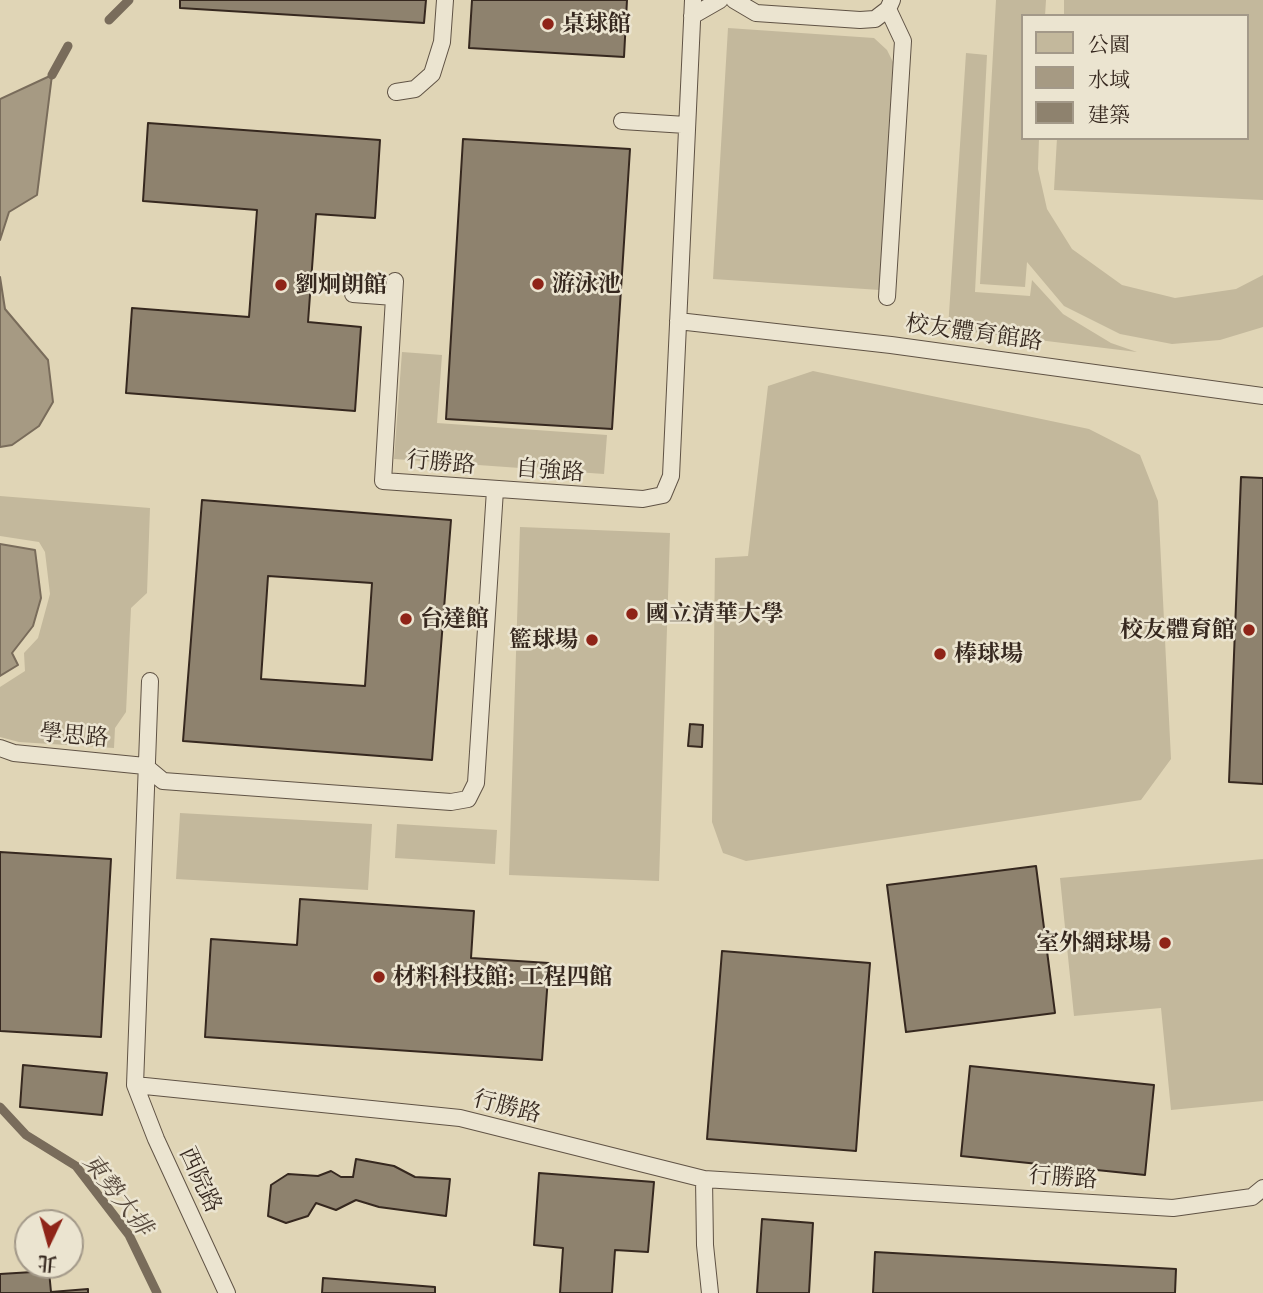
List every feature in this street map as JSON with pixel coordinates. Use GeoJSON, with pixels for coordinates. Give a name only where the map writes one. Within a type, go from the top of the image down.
{"type":"FeatureCollection","features":[{"type":"Feature","properties":{"kind":"lane"},"geometry":{"type":"LineString","coordinates":[[396,92],[415,89],[432,74],[442,42],[445,0]]}},
{"type":"Feature","properties":{"kind":"lane"},"geometry":{"type":"LineString","coordinates":[[693,8],[720,0]]}},
{"type":"Feature","properties":{"kind":"lane"},"geometry":{"type":"LineString","coordinates":[[734,0],[755,13],[860,20],[875,19],[890,4],[903,41],[887,297]]}},
{"type":"Feature","properties":{"kind":"lane","name":"自強路"},"geometry":{"type":"LineString","coordinates":[[145,766],[163,781],[451,802],[468,799],[476,783],[495,490],[643,499],[663,495],[671,476],[693,8]]}},
{"type":"Feature","properties":{"kind":"lane"},"geometry":{"type":"LineString","coordinates":[[622,121],[687,125]]}},
{"type":"Feature","properties":{"kind":"lane","name":"行勝路"},"geometry":{"type":"LineString","coordinates":[[353,294],[395,289],[383,481],[495,490]]}},
{"type":"Feature","properties":{"kind":"lane","name":"校友體育館路"},"geometry":{"type":"LineString","coordinates":[[678,321],[891,345],[1263,396]]}},
{"type":"Feature","properties":{"kind":"lane"},"geometry":{"type":"LineString","coordinates":[[135,1085],[150,681]]}},
{"type":"Feature","properties":{"kind":"lane","name":"學思路"},"geometry":{"type":"LineString","coordinates":[[0,748],[14,753],[145,766]]}},
{"type":"Feature","properties":{"kind":"lane","name":"行勝路"},"geometry":{"type":"LineString","coordinates":[[135,1085],[460,1118],[704,1179],[1173,1208],[1252,1197],[1263,1188]]}},
{"type":"Feature","properties":{"kind":"lane","name":"西院路"},"geometry":{"type":"LineString","coordinates":[[135,1085],[156,1139],[227,1293]]}},
{"type":"Feature","properties":{"kind":"lane"},"geometry":{"type":"LineString","coordinates":[[704,1179],[705,1245],[710,1293]]}},
{"type":"Feature","properties":{"kind":"green space"},"geometry":{"type":"Polygon","coordinates":[[[996,0],[1046,0],[1045,14],[1021,14],[1021,140],[1039,140],[1038,169],[1047,209],[1072,249],[1122,285],[1175,298],[1236,289],[1263,275],[1263,327],[1220,340],[1172,344],[1120,334],[1064,306],[1027,262],[1025,287],[980,284],[996,0]]]}},
{"type":"Feature","properties":{"kind":"green space"},"geometry":{"type":"Polygon","coordinates":[[[1064,0],[1263,0],[1263,200],[1054,190],[1057,140],[1249,140],[1249,14],[1064,14],[1064,0]]]}},
{"type":"Feature","properties":{"kind":"green space"},"geometry":{"type":"Polygon","coordinates":[[[728,28],[874,38],[887,50],[893,62],[880,290],[713,279],[728,28]]]}},
{"type":"Feature","properties":{"kind":"green space"},"geometry":{"type":"Polygon","coordinates":[[[966,53],[987,55],[975,292],[1030,296],[1032,280],[1063,314],[1111,343],[1137,352],[948,329],[966,53]]]}},
{"type":"Feature","properties":{"kind":"green space"},"geometry":{"type":"Polygon","coordinates":[[[402,352],[442,355],[437,423],[607,435],[604,474],[394,459],[402,352]]]}},
{"type":"Feature","properties":{"kind":"green space","name":"棒球場"},"geometry":{"type":"Polygon","coordinates":[[[813,371],[1089,429],[1140,455],[1158,501],[1171,759],[1141,800],[746,861],[723,853],[712,822],[715,558],[748,556],[768,386],[813,371]]]}},
{"type":"Feature","properties":{"kind":"green space"},"geometry":{"type":"Polygon","coordinates":[[[0,496],[150,508],[147,593],[131,608],[126,712],[115,728],[114,748],[19,742],[0,737],[0,687],[25,671],[24,653],[38,638],[50,594],[45,552],[39,542],[0,536],[0,496]]]}},
{"type":"Feature","properties":{"kind":"green space","name":"籃球場"},"geometry":{"type":"Polygon","coordinates":[[[520,527],[670,533],[659,881],[509,875],[520,527]]]}},
{"type":"Feature","properties":{"kind":"green space"},"geometry":{"type":"Polygon","coordinates":[[[180,813],[372,824],[368,890],[176,879],[180,813]]]}},
{"type":"Feature","properties":{"kind":"green space"},"geometry":{"type":"Polygon","coordinates":[[[397,824],[497,830],[495,864],[395,858],[397,824]]]}},
{"type":"Feature","properties":{"kind":"green space","name":"室外網球場"},"geometry":{"type":"Polygon","coordinates":[[[1263,859],[1263,1101],[1171,1110],[1161,1008],[1074,1016],[1060,878],[1263,859]]]}},
{"type":"Feature","properties":{"kind":"water"},"geometry":{"type":"Polygon","coordinates":[[[52,75],[37,195],[9,212],[0,240],[0,99],[52,75]]]}},
{"type":"Feature","properties":{"kind":"water"},"geometry":{"type":"Polygon","coordinates":[[[0,277],[5,309],[48,360],[53,402],[39,426],[12,445],[0,447],[0,277]]]}},
{"type":"Feature","properties":{"kind":"water"},"geometry":{"type":"Polygon","coordinates":[[[0,544],[35,550],[41,598],[33,626],[12,653],[18,665],[0,676],[0,544]]]}},
{"type":"Feature","properties":{"kind":"building"},"geometry":{"type":"Polygon","coordinates":[[[180,0],[426,0],[424,23],[180,8],[180,0]]]}},
{"type":"Feature","properties":{"kind":"building","name":"桌球館"},"geometry":{"type":"Polygon","coordinates":[[[472,0],[627,0],[624,57],[469,48],[472,0]]]}},
{"type":"Feature","properties":{"kind":"building","name":"劉炯朗館"},"geometry":{"type":"Polygon","coordinates":[[[148,123],[380,140],[375,218],[316,214],[308,322],[361,327],[355,411],[126,393],[132,308],[249,317],[257,210],[143,201],[148,123]]]}},
{"type":"Feature","properties":{"kind":"building","name":"游泳池"},"geometry":{"type":"Polygon","coordinates":[[[463,139],[630,149],[612,429],[446,419],[463,139]]]}},
{"type":"Feature","properties":{"kind":"building","name":"校友體育館"},"geometry":{"type":"Polygon","coordinates":[[[1241,477],[1263,478],[1263,784],[1229,782],[1241,477]]]}},
{"type":"Feature","properties":{"kind":"building","name":"台達館"},"geometry":{"type":"Polygon","coordinates":[[[202,500],[451,520],[432,760],[183,741],[202,500]],[[268,576],[261,679],[365,686],[372,583],[268,576]]]}},
{"type":"Feature","properties":{"kind":"building"},"geometry":{"type":"Polygon","coordinates":[[[690,724],[703,725],[702,747],[688,746],[690,724]]]}},
{"type":"Feature","properties":{"kind":"building"},"geometry":{"type":"Polygon","coordinates":[[[0,852],[111,859],[101,1037],[0,1031],[0,852]]]}},
{"type":"Feature","properties":{"kind":"building"},"geometry":{"type":"Polygon","coordinates":[[[1036,866],[1055,1013],[906,1032],[887,885],[1036,866]]]}},
{"type":"Feature","properties":{"kind":"building","name":"材料科技館: 工程四館"},"geometry":{"type":"Polygon","coordinates":[[[300,899],[474,911],[471,958],[549,963],[542,1060],[205,1037],[211,939],[297,945],[300,899]]]}},
{"type":"Feature","properties":{"kind":"building"},"geometry":{"type":"Polygon","coordinates":[[[722,951],[870,963],[856,1151],[707,1139],[722,951]]]}},
{"type":"Feature","properties":{"kind":"building"},"geometry":{"type":"Polygon","coordinates":[[[23,1065],[107,1073],[102,1115],[20,1107],[23,1065]]]}},
{"type":"Feature","properties":{"kind":"building"},"geometry":{"type":"Polygon","coordinates":[[[970,1066],[1154,1085],[1145,1175],[961,1156],[970,1066]]]}},
{"type":"Feature","properties":{"kind":"building"},"geometry":{"type":"Polygon","coordinates":[[[356,1159],[394,1166],[415,1177],[450,1179],[446,1216],[379,1207],[356,1200],[336,1210],[316,1203],[308,1216],[286,1223],[268,1216],[271,1185],[288,1174],[318,1176],[331,1171],[341,1177],[353,1177],[356,1159]]]}},
{"type":"Feature","properties":{"kind":"building"},"geometry":{"type":"Polygon","coordinates":[[[539,1173],[654,1182],[648,1252],[615,1250],[612,1293],[560,1293],[563,1248],[534,1245],[539,1173]]]}},
{"type":"Feature","properties":{"kind":"building"},"geometry":{"type":"Polygon","coordinates":[[[762,1219],[813,1223],[809,1293],[757,1293],[762,1219]]]}},
{"type":"Feature","properties":{"kind":"building"},"geometry":{"type":"Polygon","coordinates":[[[875,1252],[1176,1269],[1175,1293],[873,1293],[875,1252]]]}},
{"type":"Feature","properties":{"kind":"building"},"geometry":{"type":"Polygon","coordinates":[[[14,1273],[14,1279],[50,1279],[51,1292],[88,1289],[88,1293],[0,1293],[0,1274],[14,1273]]]}},
{"type":"Feature","properties":{"kind":"building"},"geometry":{"type":"Polygon","coordinates":[[[323,1278],[435,1287],[435,1293],[322,1293],[323,1278]]]}},
{"type":"Feature","properties":{"kind":"waterway"},"geometry":{"type":"LineString","coordinates":[[109,20],[129,0]]}},
{"type":"Feature","properties":{"kind":"waterway"},"geometry":{"type":"LineString","coordinates":[[52,75],[68,46]]}},
{"type":"Feature","properties":{"kind":"waterway","name":"東勢大排"},"geometry":{"type":"LineString","coordinates":[[0,1107],[26,1135],[76,1166],[129,1235],[157,1293]]}},
{"type":"Feature","properties":{"kind":"place","name":"桌球館"},"geometry":{"type":"Point","coordinates":[548,24]}},
{"type":"Feature","properties":{"kind":"place","name":"游泳池"},"geometry":{"type":"Point","coordinates":[538,284]}},
{"type":"Feature","properties":{"kind":"place","name":"劉炯朗館"},"geometry":{"type":"Point","coordinates":[281,285]}},
{"type":"Feature","properties":{"kind":"place","name":"國立清華大學"},"geometry":{"type":"Point","coordinates":[632,614]}},
{"type":"Feature","properties":{"kind":"place","name":"台達館"},"geometry":{"type":"Point","coordinates":[406,619]}},
{"type":"Feature","properties":{"kind":"place","name":"校友體育館"},"geometry":{"type":"Point","coordinates":[1249,630]}},
{"type":"Feature","properties":{"kind":"place","name":"籃球場"},"geometry":{"type":"Point","coordinates":[592,640]}},
{"type":"Feature","properties":{"kind":"place","name":"棒球場"},"geometry":{"type":"Point","coordinates":[940,654]}},
{"type":"Feature","properties":{"kind":"place","name":"室外網球場"},"geometry":{"type":"Point","coordinates":[1165,943]}},
{"type":"Feature","properties":{"kind":"place","name":"材料科技館: 工程四館"},"geometry":{"type":"Point","coordinates":[379,977]}}]}
